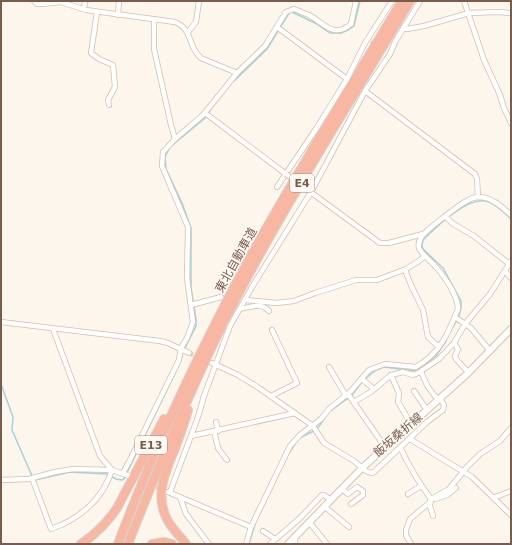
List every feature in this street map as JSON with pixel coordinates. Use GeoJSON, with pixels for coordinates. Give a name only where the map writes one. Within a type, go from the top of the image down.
{"type":"FeatureCollection","features":[{"type":"Feature","properties":{"kind":"highway","name":"東北自動車道"},"geometry":{"type":"LineString","coordinates":[[118,544],[162,436],[208,337],[254,250],[402,1]]}},
{"type":"Feature","properties":{"kind":"highway","name":"東北自動車道"},"geometry":{"type":"LineString","coordinates":[[128,544],[153,480],[202,370],[245,282],[287,208],[410,1]]}},
{"type":"Feature","properties":{"kind":"highway","name":"E13"},"geometry":{"type":"LineString","coordinates":[[82,544],[98,532],[111,518],[208,337]]}},
{"type":"Feature","properties":{"kind":"highway","name":"E13"},"geometry":{"type":"LineString","coordinates":[[186,544],[165,516],[161,494],[166,472],[202,370]]}},
{"type":"Feature","properties":{"kind":"highway"},"geometry":{"type":"LineString","coordinates":[[152,544],[164,542],[172,544]]}},
{"type":"Feature","properties":{"kind":"main road","name":"飯坂桑折線"},"geometry":{"type":"LineString","coordinates":[[288,544],[295,541],[309,522],[362,468],[469,373],[511,329]]}},
{"type":"Feature","properties":{"kind":"street"},"geometry":{"type":"LineString","coordinates":[[34,1],[37,4],[61,2],[97,12],[175,22],[182,25],[188,32],[197,55],[237,72]]}},
{"type":"Feature","properties":{"kind":"street"},"geometry":{"type":"LineString","coordinates":[[84,9],[86,1]]}},
{"type":"Feature","properties":{"kind":"street"},"geometry":{"type":"LineString","coordinates":[[118,15],[119,1]]}},
{"type":"Feature","properties":{"kind":"street"},"geometry":{"type":"LineString","coordinates":[[188,32],[196,22],[199,1]]}},
{"type":"Feature","properties":{"kind":"street"},"geometry":{"type":"LineString","coordinates":[[1,480],[33,480],[67,470],[126,475],[129,462],[185,350],[193,322],[193,305],[187,278],[188,227],[163,169],[163,152],[175,139],[207,114],[237,72],[265,46],[279,28],[286,12],[294,9],[309,15],[330,30],[340,30],[351,24],[356,1]]}},
{"type":"Feature","properties":{"kind":"street"},"geometry":{"type":"LineString","coordinates":[[277,187],[347,79],[392,1]]}},
{"type":"Feature","properties":{"kind":"street"},"geometry":{"type":"LineString","coordinates":[[251,527],[168,492],[190,436],[214,364],[230,326],[310,191],[365,91],[420,1]]}},
{"type":"Feature","properties":{"kind":"street"},"geometry":{"type":"LineString","coordinates":[[464,1],[484,60],[511,123]]}},
{"type":"Feature","properties":{"kind":"street"},"geometry":{"type":"LineString","coordinates":[[97,12],[91,53],[99,59],[113,65],[115,87],[108,100],[109,105]]}},
{"type":"Feature","properties":{"kind":"street"},"geometry":{"type":"LineString","coordinates":[[403,28],[407,30],[469,13],[511,13]]}},
{"type":"Feature","properties":{"kind":"street"},"geometry":{"type":"LineString","coordinates":[[154,19],[154,49],[175,139]]}},
{"type":"Feature","properties":{"kind":"street"},"geometry":{"type":"LineString","coordinates":[[279,28],[347,79]]}},
{"type":"Feature","properties":{"kind":"street"},"geometry":{"type":"LineString","coordinates":[[365,91],[475,174],[477,179],[478,197]]}},
{"type":"Feature","properties":{"kind":"street"},"geometry":{"type":"LineString","coordinates":[[207,114],[380,243],[389,243],[423,234],[447,218],[464,202],[478,197],[489,198],[511,215]]}},
{"type":"Feature","properties":{"kind":"street"},"geometry":{"type":"LineString","coordinates":[[349,397],[369,370],[385,364],[417,371],[439,359],[454,343],[464,324],[490,294],[510,262],[447,218]]}},
{"type":"Feature","properties":{"kind":"street"},"geometry":{"type":"LineString","coordinates":[[246,544],[251,527],[290,446],[300,435],[315,429],[329,409],[349,397],[374,389],[391,375],[403,372],[413,375],[440,346],[457,318],[458,306],[454,294],[440,270],[425,256],[420,248],[419,245],[423,234]]}},
{"type":"Feature","properties":{"kind":"street"},"geometry":{"type":"LineString","coordinates":[[245,300],[276,303],[294,301],[341,284],[360,280],[377,280],[405,270],[425,256]]}},
{"type":"Feature","properties":{"kind":"street"},"geometry":{"type":"LineString","coordinates":[[405,270],[423,310],[428,337],[440,346]]}},
{"type":"Feature","properties":{"kind":"street"},"geometry":{"type":"LineString","coordinates":[[505,271],[511,278]]}},
{"type":"Feature","properties":{"kind":"street"},"geometry":{"type":"LineString","coordinates":[[193,305],[220,297]]}},
{"type":"Feature","properties":{"kind":"street"},"geometry":{"type":"LineString","coordinates":[[240,309],[260,305],[266,307],[270,311]]}},
{"type":"Feature","properties":{"kind":"street"},"geometry":{"type":"LineString","coordinates":[[457,318],[471,328],[490,351]]}},
{"type":"Feature","properties":{"kind":"street"},"geometry":{"type":"LineString","coordinates":[[1,322],[160,341],[185,350]]}},
{"type":"Feature","properties":{"kind":"street"},"geometry":{"type":"LineString","coordinates":[[52,329],[97,451],[111,474]]}},
{"type":"Feature","properties":{"kind":"street"},"geometry":{"type":"LineString","coordinates":[[270,396],[297,383],[272,330]]}},
{"type":"Feature","properties":{"kind":"street"},"geometry":{"type":"LineString","coordinates":[[454,343],[458,349],[455,356],[456,359],[469,373]]}},
{"type":"Feature","properties":{"kind":"street"},"geometry":{"type":"LineString","coordinates":[[214,364],[238,375],[270,396],[315,429],[324,443],[354,461],[368,472],[374,472],[427,422],[443,410],[444,405],[428,387],[417,371]]}},
{"type":"Feature","properties":{"kind":"street"},"geometry":{"type":"LineString","coordinates":[[329,367],[385,447]]}},
{"type":"Feature","properties":{"kind":"street"},"geometry":{"type":"LineString","coordinates":[[391,375],[399,393],[398,402],[411,424]]}},
{"type":"Feature","properties":{"kind":"street"},"geometry":{"type":"LineString","coordinates":[[363,380],[374,389]]}},
{"type":"Feature","properties":{"kind":"street"},"geometry":{"type":"LineString","coordinates":[[414,391],[427,410]]}},
{"type":"Feature","properties":{"kind":"street"},"geometry":{"type":"LineString","coordinates":[[190,436],[295,414]]}},
{"type":"Feature","properties":{"kind":"street"},"geometry":{"type":"LineString","coordinates":[[216,422],[218,448],[227,460]]}},
{"type":"Feature","properties":{"kind":"street"},"geometry":{"type":"LineString","coordinates":[[411,544],[406,536],[407,523],[410,518],[429,503],[431,499],[449,489],[462,471],[480,454],[500,441],[511,428]]}},
{"type":"Feature","properties":{"kind":"street"},"geometry":{"type":"LineString","coordinates":[[410,439],[482,485],[511,515]]}},
{"type":"Feature","properties":{"kind":"street"},"geometry":{"type":"LineString","coordinates":[[400,447],[406,461],[421,486],[431,499],[430,506],[433,516]]}},
{"type":"Feature","properties":{"kind":"street"},"geometry":{"type":"LineString","coordinates":[[33,480],[51,529],[73,520],[88,509],[102,492],[111,474]]}},
{"type":"Feature","properties":{"kind":"street"},"geometry":{"type":"LineString","coordinates":[[408,494],[421,486]]}},
{"type":"Feature","properties":{"kind":"street"},"geometry":{"type":"LineString","coordinates":[[342,489],[348,494],[357,487],[363,491],[363,495],[351,504]]}},
{"type":"Feature","properties":{"kind":"street"},"geometry":{"type":"LineString","coordinates":[[431,499],[436,499],[447,495],[456,488]]}},
{"type":"Feature","properties":{"kind":"street"},"geometry":{"type":"LineString","coordinates":[[493,498],[511,491]]}},
{"type":"Feature","properties":{"kind":"street"},"geometry":{"type":"LineString","coordinates":[[270,544],[299,519],[322,495],[331,500]]}},
{"type":"Feature","properties":{"kind":"street"},"geometry":{"type":"LineString","coordinates":[[180,497],[186,514],[209,544]]}},
{"type":"Feature","properties":{"kind":"street"},"geometry":{"type":"LineString","coordinates":[[324,506],[348,527]]}},
{"type":"Feature","properties":{"kind":"street"},"geometry":{"type":"LineString","coordinates":[[309,522],[327,544]]}},
{"type":"Feature","properties":{"kind":"street"},"geometry":{"type":"LineString","coordinates":[[263,531],[275,539]]}},
{"type":"Feature","properties":{"kind":"waterway"},"geometry":{"type":"LineString","coordinates":[[292,12],[315,23],[330,33],[341,33],[354,26],[360,1]]}},
{"type":"Feature","properties":{"kind":"waterway"},"geometry":{"type":"LineString","coordinates":[[234,81],[267,49],[289,13]]}},
{"type":"Feature","properties":{"kind":"waterway"},"geometry":{"type":"LineString","coordinates":[[181,360],[183,352],[196,326],[191,288],[191,228],[182,203],[166,169],[165,157],[170,147],[204,119],[216,102]]}},
{"type":"Feature","properties":{"kind":"waterway"},"geometry":{"type":"LineString","coordinates":[[453,327],[460,312],[461,301],[443,268],[423,249],[423,240],[453,213],[472,203],[481,201],[492,203],[511,219]]}},
{"type":"Feature","properties":{"kind":"waterway"},"geometry":{"type":"LineString","coordinates":[[365,379],[376,370],[384,367],[416,371],[436,356],[446,341]]}},
{"type":"Feature","properties":{"kind":"waterway"},"geometry":{"type":"LineString","coordinates":[[35,480],[70,472],[107,474],[116,479],[124,479],[178,367]]}},
{"type":"Feature","properties":{"kind":"waterway"},"geometry":{"type":"LineString","coordinates":[[317,429],[329,412],[351,396],[362,382]]}},
{"type":"Feature","properties":{"kind":"waterway"},"geometry":{"type":"LineString","coordinates":[[1,384],[13,417],[12,430],[32,476]]}},
{"type":"Feature","properties":{"kind":"waterway"},"geometry":{"type":"LineString","coordinates":[[299,438],[314,431]]}},
{"type":"Feature","properties":{"kind":"waterway"},"geometry":{"type":"LineString","coordinates":[[289,453],[295,444]]}},
{"type":"Feature","properties":{"kind":"waterway"},"geometry":{"type":"LineString","coordinates":[[1,482],[31,481]]}},
{"type":"Feature","properties":{"kind":"waterway"},"geometry":{"type":"LineString","coordinates":[[249,544],[256,521],[266,501]]}},
{"type":"Feature","properties":{"kind":"tunnel"},"geometry":{"type":"LineString","coordinates":[[371,41],[387,51]]}},
{"type":"Feature","properties":{"kind":"tunnel"},"geometry":{"type":"LineString","coordinates":[[189,353],[212,363]]}},
{"type":"Feature","properties":{"kind":"tunnel"},"geometry":{"type":"LineString","coordinates":[[132,477],[164,490]]}}]}
